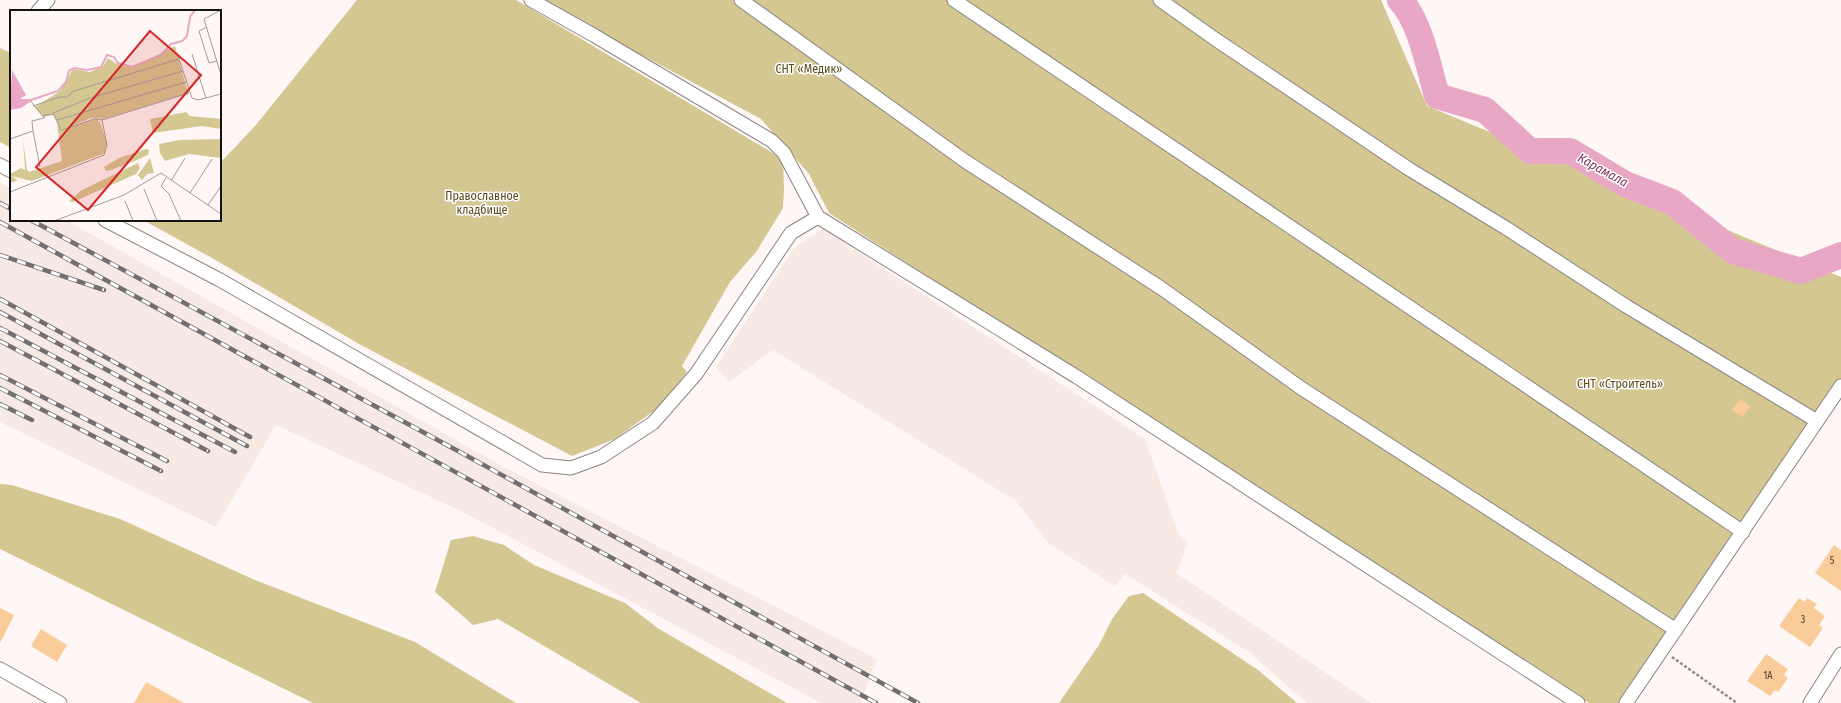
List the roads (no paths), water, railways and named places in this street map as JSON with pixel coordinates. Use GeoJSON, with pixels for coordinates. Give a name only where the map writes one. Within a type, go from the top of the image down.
{"type":"FeatureCollection","features":[{"type":"Feature","properties":{"kind":"street"},"geometry":{"type":"LineString","coordinates":[[39,10],[48,0]]}},
{"type":"Feature","properties":{"kind":"street"},"geometry":{"type":"LineString","coordinates":[[531,0],[595,36],[772,141],[784,152],[818,217],[1077,377],[1578,703]]}},
{"type":"Feature","properties":{"kind":"street"},"geometry":{"type":"LineString","coordinates":[[741,0],[965,161],[1161,288],[1301,388],[1676,630]]}},
{"type":"Feature","properties":{"kind":"street"},"geometry":{"type":"LineString","coordinates":[[954,0],[1744,532]]}},
{"type":"Feature","properties":{"kind":"street"},"geometry":{"type":"LineString","coordinates":[[1160,0],[1228,48],[1409,169],[1506,228],[1626,306],[1817,421]]}},
{"type":"Feature","properties":{"kind":"street"},"geometry":{"type":"LineString","coordinates":[[0,165],[10,170]]}},
{"type":"Feature","properties":{"kind":"street"},"geometry":{"type":"LineString","coordinates":[[107,221],[220,280],[542,465],[571,468],[600,456],[653,423],[696,374],[791,233],[818,217]]}},
{"type":"Feature","properties":{"kind":"street"},"geometry":{"type":"LineString","coordinates":[[1626,703],[1744,532],[1841,386]]}},
{"type":"Feature","properties":{"kind":"street"},"geometry":{"type":"LineString","coordinates":[[1810,703],[1841,654]]}},
{"type":"Feature","properties":{"kind":"street"},"geometry":{"type":"LineString","coordinates":[[0,669],[60,703]]}},
{"type":"Feature","properties":{"kind":"waterway","name":"Карамала"},"geometry":{"type":"LineString","coordinates":[[1400,0],[1407,9],[1418,32],[1437,96],[1485,110],[1530,151],[1570,151],[1625,184],[1672,202],[1733,251],[1801,271],[1841,255]]}},
{"type":"Feature","properties":{"kind":"railway"},"geometry":{"type":"LineString","coordinates":[[0,203],[10,208]]}},
{"type":"Feature","properties":{"kind":"railway"},"geometry":{"type":"LineString","coordinates":[[33,221],[469,457],[918,703]]}},
{"type":"Feature","properties":{"kind":"railway"},"geometry":{"type":"LineString","coordinates":[[0,222],[876,703]]}},
{"type":"Feature","properties":{"kind":"railway"},"geometry":{"type":"LineString","coordinates":[[0,255],[104,290]]}},
{"type":"Feature","properties":{"kind":"railway"},"geometry":{"type":"LineString","coordinates":[[0,299],[250,437]]}},
{"type":"Feature","properties":{"kind":"railway"},"geometry":{"type":"LineString","coordinates":[[0,312],[247,446]]}},
{"type":"Feature","properties":{"kind":"railway"},"geometry":{"type":"LineString","coordinates":[[0,328],[235,452]]}},
{"type":"Feature","properties":{"kind":"railway"},"geometry":{"type":"LineString","coordinates":[[0,341],[208,451]]}},
{"type":"Feature","properties":{"kind":"railway"},"geometry":{"type":"LineString","coordinates":[[0,375],[167,461]]}},
{"type":"Feature","properties":{"kind":"railway"},"geometry":{"type":"LineString","coordinates":[[0,388],[161,471]]}},
{"type":"Feature","properties":{"kind":"railway"},"geometry":{"type":"LineString","coordinates":[[0,404],[32,420]]}},
{"type":"Feature","properties":{"kind":"park label","name":"СНТ «Медик»"},"geometry":{"type":"Point","coordinates":[809,69]}},
{"type":"Feature","properties":{"kind":"park label","name":"Православное кладбище"},"geometry":{"type":"Point","coordinates":[482,203]}},
{"type":"Feature","properties":{"kind":"park label","name":"СНТ «Строитель»"},"geometry":{"type":"Point","coordinates":[1620,384]}}]}
